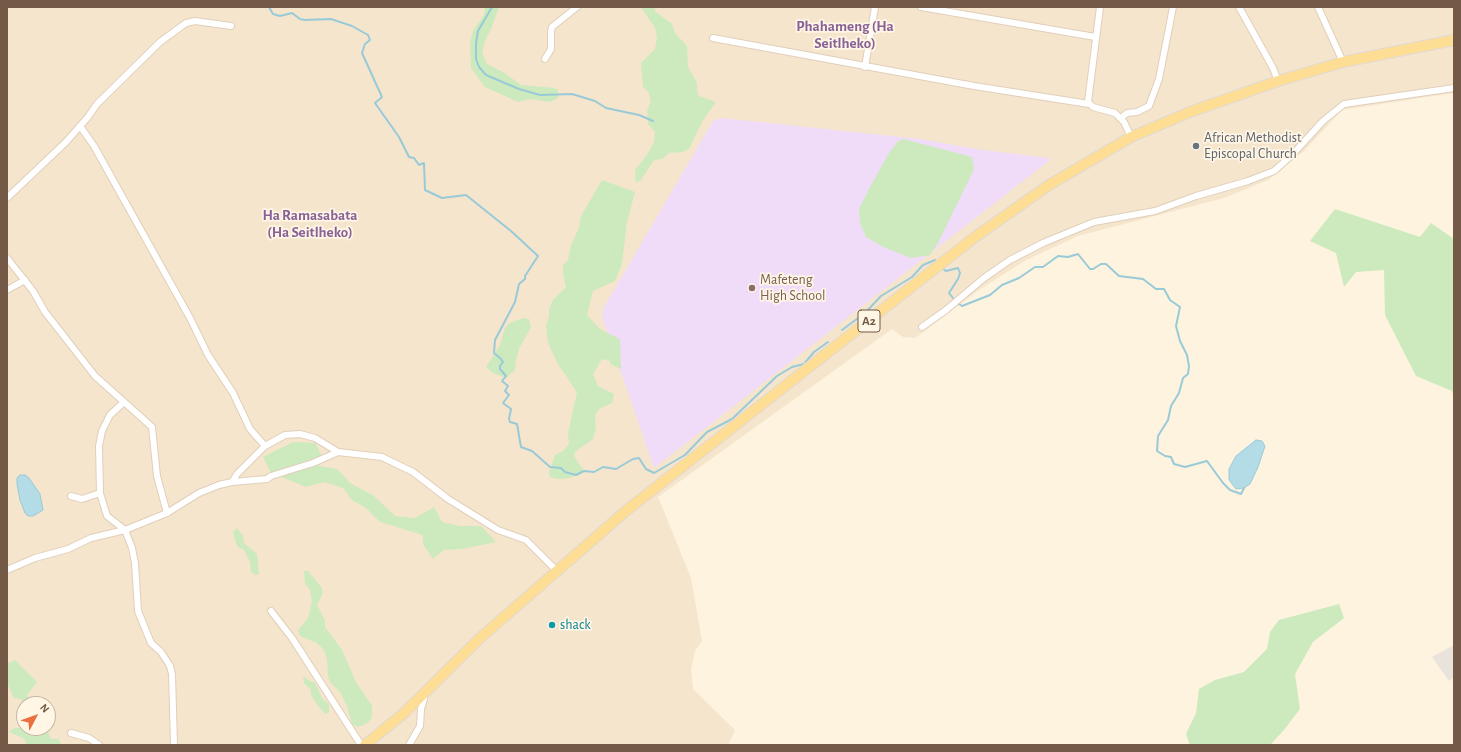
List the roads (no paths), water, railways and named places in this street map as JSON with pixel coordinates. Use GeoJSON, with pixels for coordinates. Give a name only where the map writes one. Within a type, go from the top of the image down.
{"type":"FeatureCollection","features":[{"type":"Feature","properties":{"kind":"main road","name":"A2"},"geometry":{"type":"LineString","coordinates":[[365,745],[404,713],[422,693],[480,638],[662,481],[975,237],[1049,185],[1131,137],[1190,112],[1278,81],[1343,62],[1454,40]]}},
{"type":"Feature","properties":{"kind":"street"},"geometry":{"type":"LineString","coordinates":[[545,59],[551,49],[550,31],[577,7]]}},
{"type":"Feature","properties":{"kind":"street"},"geometry":{"type":"LineString","coordinates":[[865,67],[875,7]]}},
{"type":"Feature","properties":{"kind":"street"},"geometry":{"type":"LineString","coordinates":[[921,7],[1095,37]]}},
{"type":"Feature","properties":{"kind":"street"},"geometry":{"type":"LineString","coordinates":[[1089,104],[1087,99],[1100,7]]}},
{"type":"Feature","properties":{"kind":"street"},"geometry":{"type":"LineString","coordinates":[[1121,118],[1127,113],[1137,112],[1149,106],[1159,79],[1173,7]]}},
{"type":"Feature","properties":{"kind":"street"},"geometry":{"type":"LineString","coordinates":[[1239,7],[1278,81]]}},
{"type":"Feature","properties":{"kind":"street"},"geometry":{"type":"LineString","coordinates":[[1318,7],[1343,62]]}},
{"type":"Feature","properties":{"kind":"street"},"geometry":{"type":"LineString","coordinates":[[7,198],[80,126],[97,104],[119,81],[160,42],[186,23],[195,21],[232,26]]}},
{"type":"Feature","properties":{"kind":"street"},"geometry":{"type":"LineString","coordinates":[[713,38],[865,67],[1089,104],[1112,112],[1121,118],[1131,137]]}},
{"type":"Feature","properties":{"kind":"street"},"geometry":{"type":"LineString","coordinates":[[922,327],[989,274],[1010,260],[1043,243],[1094,222],[1149,213],[1196,196],[1259,178],[1274,171],[1292,155],[1323,121],[1344,104],[1454,88]]}},
{"type":"Feature","properties":{"kind":"street"},"geometry":{"type":"LineString","coordinates":[[80,126],[94,146],[190,318],[208,355],[233,393],[250,429],[265,446]]}},
{"type":"Feature","properties":{"kind":"street"},"geometry":{"type":"LineString","coordinates":[[7,258],[25,280],[45,312],[95,376],[152,427],[157,476],[167,513]]}},
{"type":"Feature","properties":{"kind":"street"},"geometry":{"type":"LineString","coordinates":[[7,290],[25,280]]}},
{"type":"Feature","properties":{"kind":"street"},"geometry":{"type":"LineString","coordinates":[[124,402],[110,415],[102,431],[99,446],[100,493],[107,516],[125,530],[132,548],[135,563],[138,611],[151,643],[167,660],[172,674],[174,745]]}},
{"type":"Feature","properties":{"kind":"street"},"geometry":{"type":"LineString","coordinates":[[232,482],[236,474],[265,446],[285,435],[300,434],[314,438],[338,452],[382,457],[413,472],[448,499],[476,517],[498,530],[526,540],[557,571]]}},
{"type":"Feature","properties":{"kind":"street"},"geometry":{"type":"LineString","coordinates":[[7,570],[35,558],[68,549],[91,538],[125,530],[167,513],[199,493],[219,485],[232,482],[268,479],[271,476],[318,461],[338,452]]}},
{"type":"Feature","properties":{"kind":"street"},"geometry":{"type":"LineString","coordinates":[[71,496],[82,499],[100,493]]}},
{"type":"Feature","properties":{"kind":"street"},"geometry":{"type":"LineString","coordinates":[[271,611],[292,638],[361,745]]}},
{"type":"Feature","properties":{"kind":"street"},"geometry":{"type":"LineString","coordinates":[[410,745],[420,726],[421,709],[424,699],[422,693]]}},
{"type":"Feature","properties":{"kind":"street"},"geometry":{"type":"LineString","coordinates":[[71,733],[89,738],[99,745]]}},
{"type":"Feature","properties":{"kind":"water"},"geometry":{"type":"Polygon","coordinates":[[[1256,440],[1262,441],[1265,446],[1258,467],[1250,484],[1244,488],[1236,489],[1229,480],[1229,469],[1236,456],[1256,440]]]}},
{"type":"Feature","properties":{"kind":"water"},"geometry":{"type":"Polygon","coordinates":[[[20,475],[25,475],[29,478],[40,494],[43,510],[33,516],[28,516],[25,513],[20,500],[17,478],[20,475]]]}},
{"type":"Feature","properties":{"kind":"waterway"},"geometry":{"type":"LineString","coordinates":[[269,7],[273,14],[280,16],[292,13],[300,19],[305,20],[331,19],[352,26],[368,35],[370,40],[365,44],[362,53],[382,97],[375,103],[399,137],[409,157],[414,158],[419,165],[424,163],[425,190],[442,198],[466,195],[511,231],[538,256],[525,276],[525,279],[519,284],[515,302],[495,340],[494,353],[503,362],[500,369],[506,376],[502,381],[508,386],[505,391],[509,395],[503,403],[511,409],[509,419],[510,422],[517,424],[521,447],[532,451],[550,467],[561,468],[565,472],[576,475],[584,471],[594,472],[603,467],[616,469],[633,459],[639,458],[646,469],[654,473],[685,455],[707,432],[732,419],[777,376],[792,367],[804,364],[814,352],[828,342]]}},
{"type":"Feature","properties":{"kind":"waterway"},"geometry":{"type":"LineString","coordinates":[[492,7],[478,31],[476,43],[476,59],[479,67],[486,75],[519,89],[540,95],[572,94],[595,101],[606,108],[639,115],[653,121]]}},
{"type":"Feature","properties":{"kind":"waterway"},"geometry":{"type":"LineString","coordinates":[[943,269],[946,271],[958,268],[960,273],[958,279],[949,293],[956,302],[962,306],[990,295],[1002,285],[1019,278],[1035,267],[1043,267],[1058,256],[1068,257],[1078,254],[1090,269],[1093,269],[1101,264],[1106,264],[1119,276],[1143,279],[1156,289],[1164,289],[1170,300],[1180,307],[1176,326],[1180,341],[1187,355],[1189,366],[1188,374],[1183,378],[1179,393],[1171,406],[1168,420],[1158,436],[1157,451],[1165,456],[1171,457],[1174,464],[1185,467],[1207,461],[1230,490],[1241,494],[1244,488]]}},
{"type":"Feature","properties":{"kind":"waterway"},"geometry":{"type":"LineString","coordinates":[[842,330],[865,313],[881,296],[912,277],[923,265],[935,260]]}},
{"type":"Feature","properties":{"kind":"place","name":"African Methodist Episcopal Church"},"geometry":{"type":"Point","coordinates":[1196,146]}},
{"type":"Feature","properties":{"kind":"place","name":"Mafeteng High School"},"geometry":{"type":"Point","coordinates":[752,288]}},
{"type":"Feature","properties":{"kind":"place","name":"shack"},"geometry":{"type":"Point","coordinates":[552,625]}},
{"type":"Feature","properties":{"kind":"district","name":"Phahameng (Ha Seitlheko)"},"geometry":{"type":"Point","coordinates":[845,34]}},
{"type":"Feature","properties":{"kind":"district","name":"Ha Ramasabata (Ha Seitlheko)"},"geometry":{"type":"Point","coordinates":[310,224]}}]}
